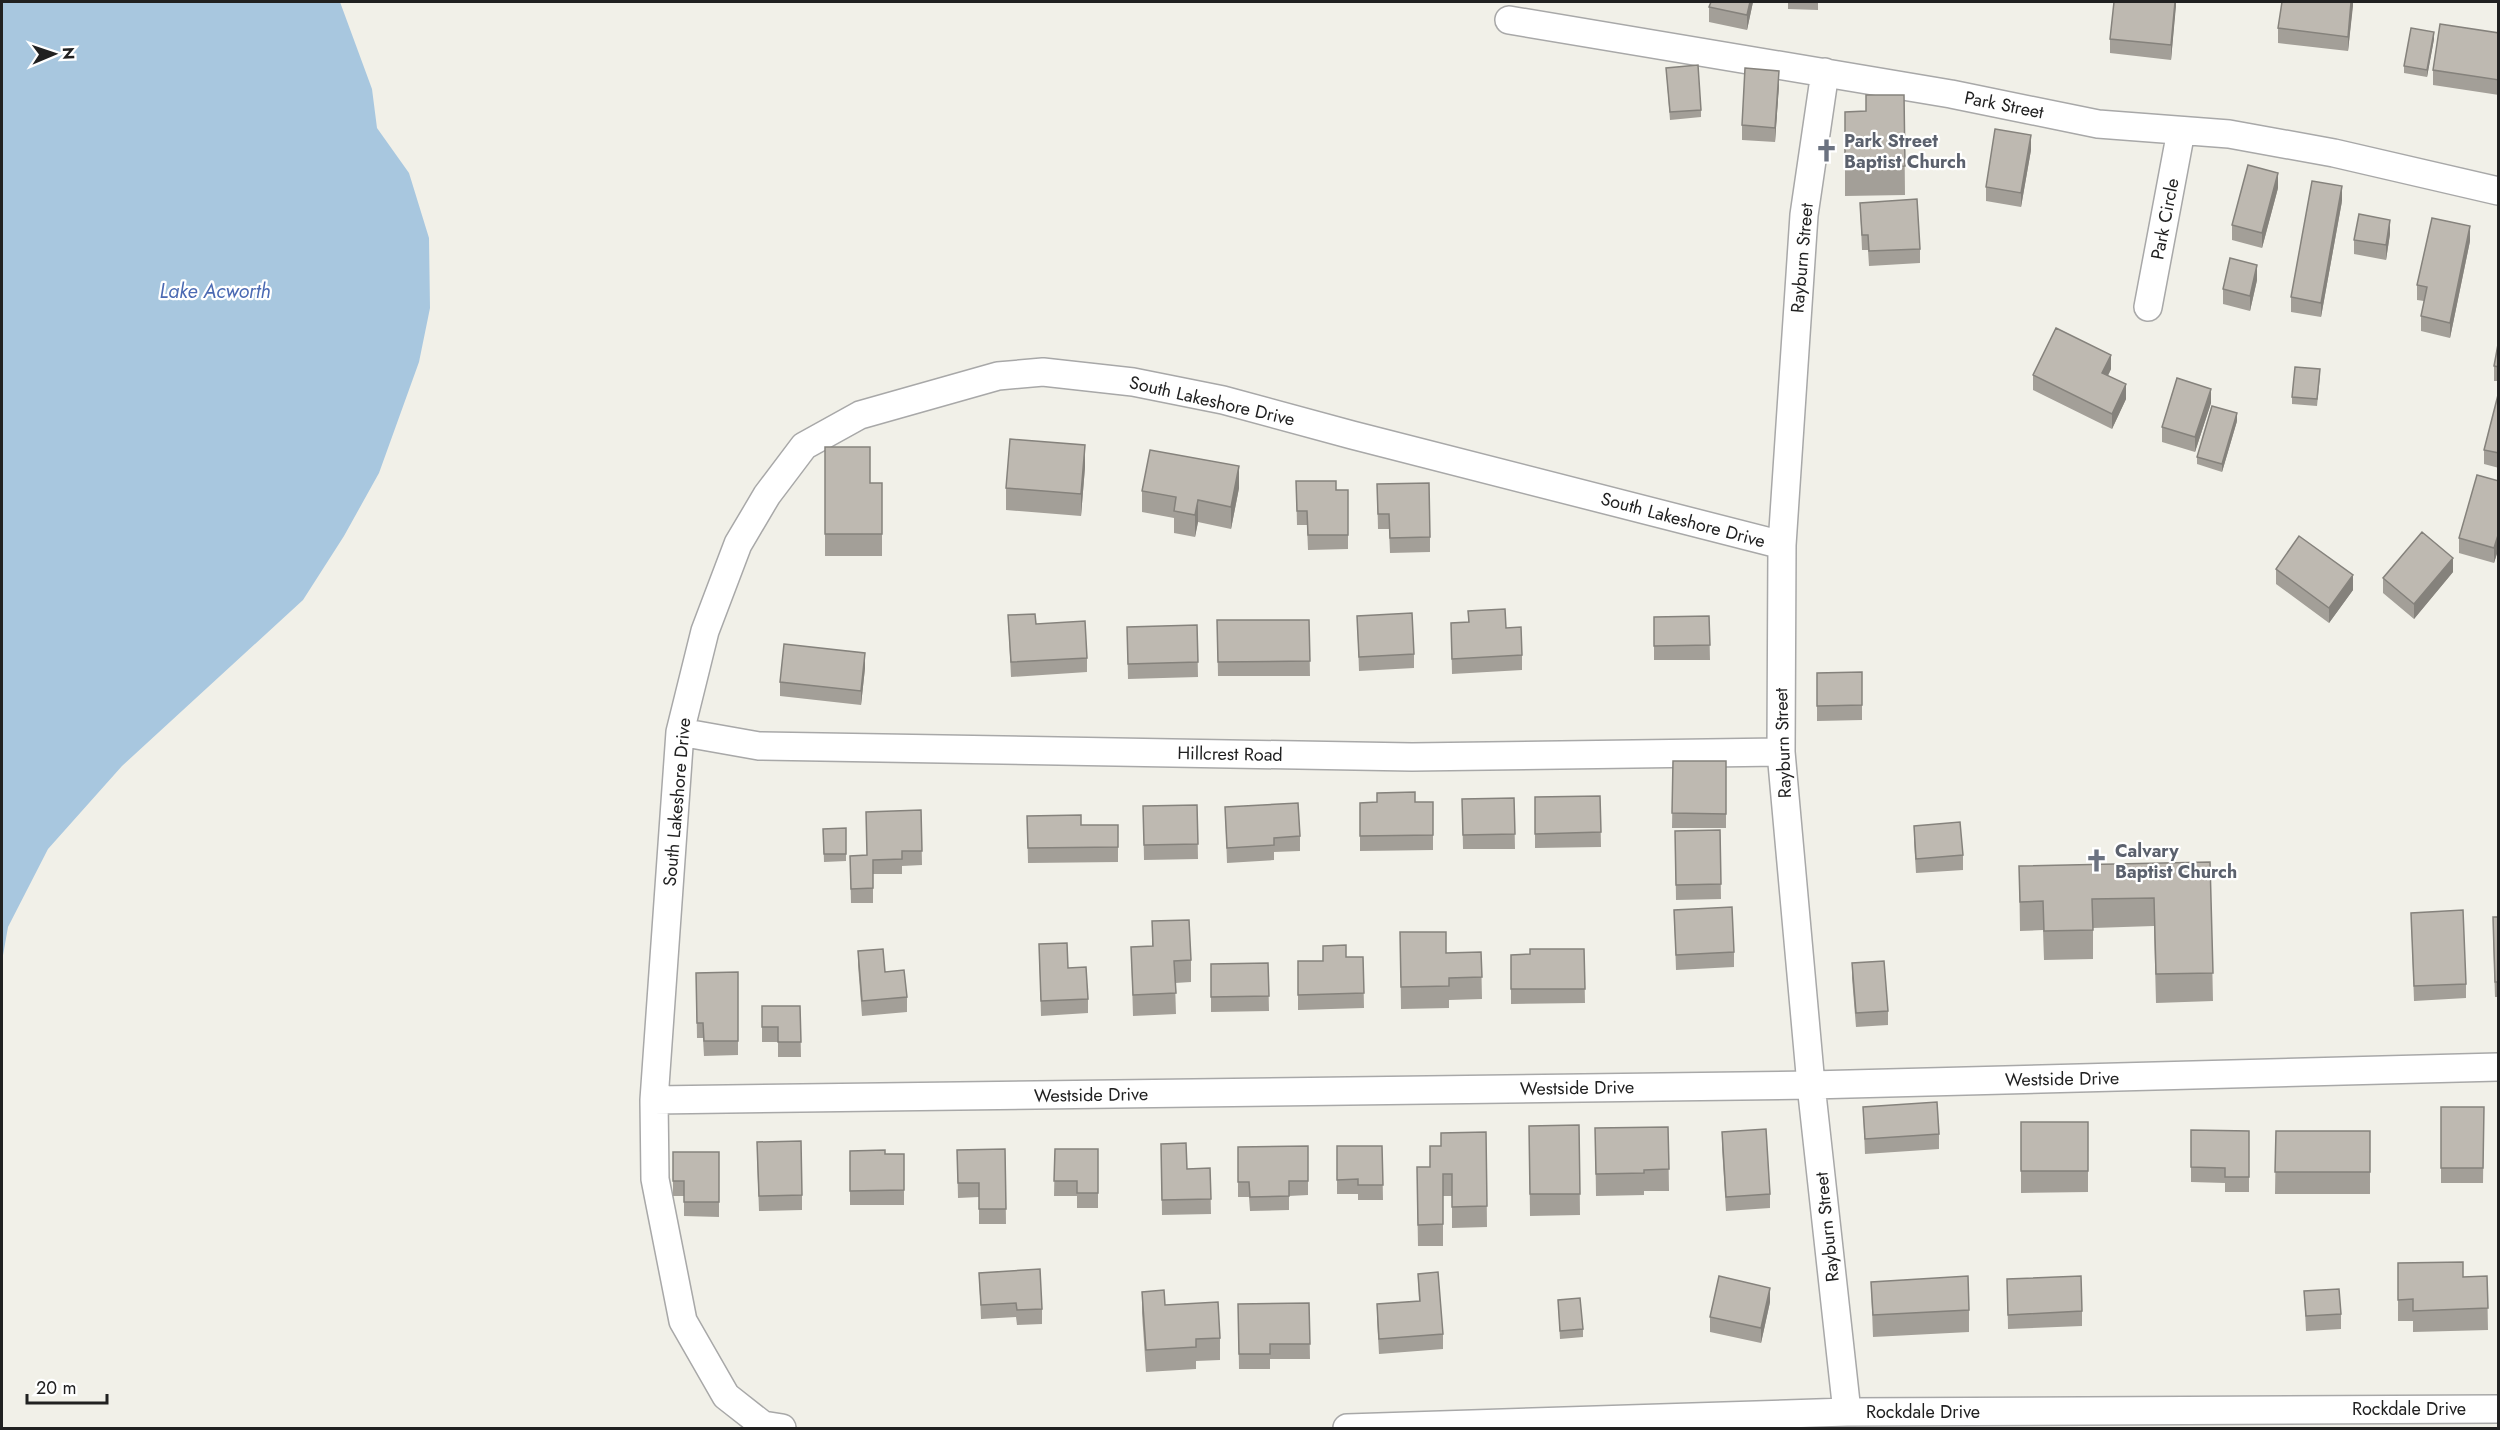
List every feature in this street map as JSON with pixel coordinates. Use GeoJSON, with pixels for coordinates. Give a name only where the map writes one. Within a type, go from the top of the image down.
{"type":"FeatureCollection","features":[{"type":"Feature","properties":{"kind":"street","name":"Park Street"},"geometry":{"type":"LineString","coordinates":[[1509,20],[1825,72],[2098,124],[2229,134],[2334,153],[2499,191]]}},
{"type":"Feature","properties":{"kind":"street","name":"Rayburn Street"},"geometry":{"type":"LineString","coordinates":[[1825,72],[1804,215],[1782,545],[1781,752],[1811,1085],[1847,1412]]}},
{"type":"Feature","properties":{"kind":"street","name":"Park Circle"},"geometry":{"type":"LineString","coordinates":[[2148,308],[2181,131]]}},
{"type":"Feature","properties":{"kind":"street","name":"South Lakeshore Drive"},"geometry":{"type":"LineString","coordinates":[[782,1428],[764,1425],[726,1396],[683,1321],[655,1179],[654,1101],[680,732],[705,631],[738,544],[767,495],[804,446],[860,415],[998,376],[1043,372],[1134,382],[1223,400],[1782,545]]}},
{"type":"Feature","properties":{"kind":"street","name":"Hillcrest Road"},"geometry":{"type":"LineString","coordinates":[[680,732],[759,746],[1412,757],[1781,752]]}},
{"type":"Feature","properties":{"kind":"street","name":"Westside Drive"},"geometry":{"type":"LineString","coordinates":[[654,1101],[1811,1085],[2499,1067]]}},
{"type":"Feature","properties":{"kind":"street","name":"Rockdale Drive"},"geometry":{"type":"LineString","coordinates":[[1347,1428],[1847,1412],[2499,1409]]}},
{"type":"Feature","properties":{"kind":"water","name":"Lake Acworth"},"geometry":{"type":"Polygon","coordinates":[[[2,2],[340,2],[372,89],[377,128],[409,173],[429,238],[430,308],[419,362],[379,473],[344,536],[303,600],[122,766],[48,849],[8,927],[2,961],[2,2]]]}},
{"type":"Feature","properties":{"kind":"building"},"geometry":{"type":"Polygon","coordinates":[[[1711,2],[1750,2],[1747,15],[1709,7],[1711,2]]]}},
{"type":"Feature","properties":{"kind":"building"},"geometry":{"type":"Polygon","coordinates":[[[2114,2],[2175,2],[2171,45],[2110,39],[2114,2]]]}},
{"type":"Feature","properties":{"kind":"building"},"geometry":{"type":"Polygon","coordinates":[[[2282,2],[2351,2],[2348,37],[2278,28],[2282,2]]]}},
{"type":"Feature","properties":{"kind":"building"},"geometry":{"type":"Polygon","coordinates":[[[2440,24],[2499,33],[2499,80],[2433,70],[2440,24]]]}},
{"type":"Feature","properties":{"kind":"building"},"geometry":{"type":"Polygon","coordinates":[[[2411,28],[2434,32],[2427,70],[2404,66],[2411,28]]]}},
{"type":"Feature","properties":{"kind":"building"},"geometry":{"type":"Polygon","coordinates":[[[1698,65],[1701,110],[1670,112],[1666,68],[1698,65]]]}},
{"type":"Feature","properties":{"kind":"building"},"geometry":{"type":"Polygon","coordinates":[[[1745,68],[1779,71],[1775,128],[1742,125],[1745,68]]]}},
{"type":"Feature","properties":{"kind":"building"},"geometry":{"type":"Polygon","coordinates":[[[1866,95],[1904,95],[1905,166],[1845,167],[1845,112],[1866,111],[1866,95]]]}},
{"type":"Feature","properties":{"kind":"building"},"geometry":{"type":"Polygon","coordinates":[[[1995,129],[2031,135],[2021,193],[1986,187],[1995,129]]]}},
{"type":"Feature","properties":{"kind":"building"},"geometry":{"type":"Polygon","coordinates":[[[2248,165],[2278,173],[2262,233],[2232,225],[2248,165]]]}},
{"type":"Feature","properties":{"kind":"building"},"geometry":{"type":"Polygon","coordinates":[[[2312,181],[2342,186],[2321,303],[2291,297],[2312,181]]]}},
{"type":"Feature","properties":{"kind":"building"},"geometry":{"type":"Polygon","coordinates":[[[1917,199],[1920,249],[1869,251],[1868,235],[1862,235],[1860,203],[1917,199]]]}},
{"type":"Feature","properties":{"kind":"building"},"geometry":{"type":"Polygon","coordinates":[[[2359,214],[2390,220],[2386,245],[2354,240],[2359,214]]]}},
{"type":"Feature","properties":{"kind":"building"},"geometry":{"type":"Polygon","coordinates":[[[2432,218],[2470,226],[2450,323],[2421,316],[2427,287],[2417,285],[2432,218]]]}},
{"type":"Feature","properties":{"kind":"building"},"geometry":{"type":"Polygon","coordinates":[[[2230,258],[2257,265],[2250,296],[2223,289],[2230,258]]]}},
{"type":"Feature","properties":{"kind":"building"},"geometry":{"type":"Polygon","coordinates":[[[2056,328],[2111,355],[2102,373],[2126,384],[2112,414],[2033,375],[2056,328]]]}},
{"type":"Feature","properties":{"kind":"building"},"geometry":{"type":"Polygon","coordinates":[[[2499,339],[2499,367],[2494,366],[2499,339]]]}},
{"type":"Feature","properties":{"kind":"building"},"geometry":{"type":"Polygon","coordinates":[[[2295,367],[2320,369],[2317,399],[2292,397],[2295,367]]]}},
{"type":"Feature","properties":{"kind":"building"},"geometry":{"type":"Polygon","coordinates":[[[2177,378],[2211,389],[2195,437],[2162,427],[2177,378]]]}},
{"type":"Feature","properties":{"kind":"building"},"geometry":{"type":"Polygon","coordinates":[[[2499,391],[2499,453],[2484,450],[2499,391]]]}},
{"type":"Feature","properties":{"kind":"building"},"geometry":{"type":"Polygon","coordinates":[[[2212,406],[2237,413],[2222,464],[2197,457],[2212,406]]]}},
{"type":"Feature","properties":{"kind":"building"},"geometry":{"type":"Polygon","coordinates":[[[1010,439],[1085,445],[1081,494],[1006,488],[1010,439]]]}},
{"type":"Feature","properties":{"kind":"building"},"geometry":{"type":"Polygon","coordinates":[[[825,447],[870,447],[870,483],[882,483],[882,534],[825,534],[825,447]]]}},
{"type":"Feature","properties":{"kind":"building"},"geometry":{"type":"Polygon","coordinates":[[[1150,450],[1239,466],[1231,507],[1198,500],[1195,515],[1174,511],[1176,497],[1142,491],[1150,450]]]}},
{"type":"Feature","properties":{"kind":"building"},"geometry":{"type":"Polygon","coordinates":[[[2477,475],[2499,481],[2499,532],[2494,548],[2459,538],[2477,475]]]}},
{"type":"Feature","properties":{"kind":"building"},"geometry":{"type":"Polygon","coordinates":[[[1296,481],[1336,481],[1336,490],[1348,490],[1348,535],[1308,535],[1307,511],[1297,511],[1296,481]]]}},
{"type":"Feature","properties":{"kind":"building"},"geometry":{"type":"Polygon","coordinates":[[[1429,483],[1430,537],[1390,538],[1389,514],[1378,514],[1377,484],[1429,483]]]}},
{"type":"Feature","properties":{"kind":"building"},"geometry":{"type":"Polygon","coordinates":[[[2422,532],[2453,558],[2414,604],[2383,578],[2422,532]]]}},
{"type":"Feature","properties":{"kind":"building"},"geometry":{"type":"Polygon","coordinates":[[[2299,536],[2353,575],[2329,608],[2276,569],[2299,536]]]}},
{"type":"Feature","properties":{"kind":"building"},"geometry":{"type":"Polygon","coordinates":[[[1505,609],[1506,628],[1521,627],[1522,655],[1452,659],[1451,623],[1469,622],[1468,611],[1505,609]]]}},
{"type":"Feature","properties":{"kind":"building"},"geometry":{"type":"Polygon","coordinates":[[[1412,613],[1414,654],[1359,657],[1357,616],[1412,613]]]}},
{"type":"Feature","properties":{"kind":"building"},"geometry":{"type":"Polygon","coordinates":[[[1035,614],[1036,624],[1085,621],[1087,658],[1011,662],[1008,615],[1035,614]]]}},
{"type":"Feature","properties":{"kind":"building"},"geometry":{"type":"Polygon","coordinates":[[[1709,616],[1710,645],[1654,646],[1654,617],[1709,616]]]}},
{"type":"Feature","properties":{"kind":"building"},"geometry":{"type":"Polygon","coordinates":[[[1217,620],[1309,620],[1310,661],[1218,662],[1217,620]]]}},
{"type":"Feature","properties":{"kind":"building"},"geometry":{"type":"Polygon","coordinates":[[[1197,625],[1198,662],[1128,664],[1127,627],[1197,625]]]}},
{"type":"Feature","properties":{"kind":"building"},"geometry":{"type":"Polygon","coordinates":[[[784,644],[865,653],[861,691],[780,682],[784,644]]]}},
{"type":"Feature","properties":{"kind":"building"},"geometry":{"type":"Polygon","coordinates":[[[1862,672],[1862,705],[1817,706],[1817,673],[1862,672]]]}},
{"type":"Feature","properties":{"kind":"building"},"geometry":{"type":"Polygon","coordinates":[[[1673,761],[1726,761],[1726,814],[1672,813],[1673,761]]]}},
{"type":"Feature","properties":{"kind":"building"},"geometry":{"type":"Polygon","coordinates":[[[1415,792],[1415,802],[1433,802],[1433,835],[1360,836],[1360,803],[1377,802],[1377,793],[1415,792]]]}},
{"type":"Feature","properties":{"kind":"building"},"geometry":{"type":"Polygon","coordinates":[[[1600,796],[1601,832],[1535,834],[1535,797],[1600,796]]]}},
{"type":"Feature","properties":{"kind":"building"},"geometry":{"type":"Polygon","coordinates":[[[1514,798],[1515,834],[1463,835],[1462,799],[1514,798]]]}},
{"type":"Feature","properties":{"kind":"building"},"geometry":{"type":"Polygon","coordinates":[[[1298,803],[1300,836],[1274,838],[1274,845],[1227,848],[1225,807],[1298,803]]]}},
{"type":"Feature","properties":{"kind":"building"},"geometry":{"type":"Polygon","coordinates":[[[1197,805],[1198,844],[1144,845],[1143,806],[1197,805]]]}},
{"type":"Feature","properties":{"kind":"building"},"geometry":{"type":"Polygon","coordinates":[[[921,810],[922,851],[902,851],[902,859],[873,860],[873,888],[851,889],[850,856],[867,855],[866,812],[921,810]]]}},
{"type":"Feature","properties":{"kind":"building"},"geometry":{"type":"Polygon","coordinates":[[[1081,815],[1081,825],[1118,825],[1118,847],[1028,848],[1027,816],[1081,815]]]}},
{"type":"Feature","properties":{"kind":"building"},"geometry":{"type":"Polygon","coordinates":[[[1960,822],[1963,855],[1916,859],[1914,826],[1960,822]]]}},
{"type":"Feature","properties":{"kind":"building"},"geometry":{"type":"Polygon","coordinates":[[[846,828],[846,854],[824,854],[823,829],[846,828]]]}},
{"type":"Feature","properties":{"kind":"building"},"geometry":{"type":"Polygon","coordinates":[[[1720,830],[1721,884],[1676,885],[1675,831],[1720,830]]]}},
{"type":"Feature","properties":{"kind":"building"},"geometry":{"type":"Polygon","coordinates":[[[2210,862],[2213,973],[2156,974],[2154,898],[2092,899],[2093,930],[2044,931],[2043,901],[2020,902],[2019,866],[2210,862]]]}},
{"type":"Feature","properties":{"kind":"building"},"geometry":{"type":"Polygon","coordinates":[[[1732,907],[1734,952],[1676,955],[1674,910],[1732,907]]]}},
{"type":"Feature","properties":{"kind":"building"},"geometry":{"type":"Polygon","coordinates":[[[2463,910],[2466,984],[2414,986],[2411,913],[2463,910]]]}},
{"type":"Feature","properties":{"kind":"building"},"geometry":{"type":"Polygon","coordinates":[[[2493,917],[2499,917],[2499,982],[2495,982],[2493,917]]]}},
{"type":"Feature","properties":{"kind":"building"},"geometry":{"type":"Polygon","coordinates":[[[1189,920],[1191,960],[1174,961],[1176,993],[1133,995],[1131,947],[1153,946],[1152,921],[1189,920]]]}},
{"type":"Feature","properties":{"kind":"building"},"geometry":{"type":"Polygon","coordinates":[[[1400,932],[1446,932],[1446,953],[1481,952],[1482,977],[1449,978],[1449,986],[1401,987],[1400,932]]]}},
{"type":"Feature","properties":{"kind":"building"},"geometry":{"type":"Polygon","coordinates":[[[1067,943],[1068,968],[1086,967],[1088,999],[1041,1001],[1039,944],[1067,943]]]}},
{"type":"Feature","properties":{"kind":"building"},"geometry":{"type":"Polygon","coordinates":[[[1346,945],[1346,957],[1363,957],[1364,993],[1298,995],[1298,961],[1323,961],[1323,946],[1346,945]]]}},
{"type":"Feature","properties":{"kind":"building"},"geometry":{"type":"Polygon","coordinates":[[[883,949],[885,972],[904,970],[907,997],[862,1001],[858,951],[883,949]]]}},
{"type":"Feature","properties":{"kind":"building"},"geometry":{"type":"Polygon","coordinates":[[[1530,949],[1584,949],[1585,989],[1511,989],[1511,955],[1530,954],[1530,949]]]}},
{"type":"Feature","properties":{"kind":"building"},"geometry":{"type":"Polygon","coordinates":[[[1884,961],[1888,1011],[1856,1013],[1852,963],[1884,961]]]}},
{"type":"Feature","properties":{"kind":"building"},"geometry":{"type":"Polygon","coordinates":[[[1268,963],[1269,996],[1211,997],[1211,964],[1268,963]]]}},
{"type":"Feature","properties":{"kind":"building"},"geometry":{"type":"Polygon","coordinates":[[[738,972],[738,1041],[704,1041],[703,1023],[697,1023],[696,973],[738,972]]]}},
{"type":"Feature","properties":{"kind":"building"},"geometry":{"type":"Polygon","coordinates":[[[762,1006],[800,1006],[801,1042],[778,1042],[778,1027],[762,1027],[762,1006]]]}},
{"type":"Feature","properties":{"kind":"building"},"geometry":{"type":"Polygon","coordinates":[[[1937,1102],[1939,1134],[1865,1139],[1863,1107],[1937,1102]]]}},
{"type":"Feature","properties":{"kind":"building"},"geometry":{"type":"Polygon","coordinates":[[[2441,1107],[2484,1107],[2483,1168],[2441,1168],[2441,1107]]]}},
{"type":"Feature","properties":{"kind":"building"},"geometry":{"type":"Polygon","coordinates":[[[2021,1122],[2088,1122],[2088,1171],[2021,1171],[2021,1122]]]}},
{"type":"Feature","properties":{"kind":"building"},"geometry":{"type":"Polygon","coordinates":[[[1579,1125],[1580,1194],[1530,1194],[1529,1126],[1579,1125]]]}},
{"type":"Feature","properties":{"kind":"building"},"geometry":{"type":"Polygon","coordinates":[[[1668,1127],[1669,1169],[1644,1170],[1644,1173],[1596,1174],[1595,1128],[1668,1127]]]}},
{"type":"Feature","properties":{"kind":"building"},"geometry":{"type":"Polygon","coordinates":[[[1766,1129],[1770,1194],[1726,1197],[1722,1132],[1766,1129]]]}},
{"type":"Feature","properties":{"kind":"building"},"geometry":{"type":"Polygon","coordinates":[[[2191,1130],[2249,1131],[2249,1177],[2225,1177],[2225,1168],[2191,1167],[2191,1130]]]}},
{"type":"Feature","properties":{"kind":"building"},"geometry":{"type":"Polygon","coordinates":[[[2276,1131],[2370,1131],[2370,1172],[2275,1172],[2276,1131]]]}},
{"type":"Feature","properties":{"kind":"building"},"geometry":{"type":"Polygon","coordinates":[[[1486,1132],[1487,1206],[1452,1207],[1452,1174],[1443,1174],[1443,1224],[1418,1225],[1417,1167],[1430,1167],[1430,1146],[1441,1146],[1441,1133],[1486,1132]]]}},
{"type":"Feature","properties":{"kind":"building"},"geometry":{"type":"Polygon","coordinates":[[[801,1141],[802,1195],[759,1196],[757,1142],[801,1141]]]}},
{"type":"Feature","properties":{"kind":"building"},"geometry":{"type":"Polygon","coordinates":[[[1186,1143],[1187,1169],[1210,1168],[1211,1199],[1162,1200],[1161,1144],[1186,1143]]]}},
{"type":"Feature","properties":{"kind":"building"},"geometry":{"type":"Polygon","coordinates":[[[1308,1146],[1308,1181],[1289,1181],[1289,1196],[1250,1197],[1249,1182],[1238,1182],[1238,1147],[1308,1146]]]}},
{"type":"Feature","properties":{"kind":"building"},"geometry":{"type":"Polygon","coordinates":[[[1337,1146],[1382,1146],[1383,1185],[1358,1185],[1358,1179],[1337,1180],[1337,1146]]]}},
{"type":"Feature","properties":{"kind":"building"},"geometry":{"type":"Polygon","coordinates":[[[1005,1149],[1006,1209],[979,1209],[979,1183],[958,1183],[957,1150],[1005,1149]]]}},
{"type":"Feature","properties":{"kind":"building"},"geometry":{"type":"Polygon","coordinates":[[[1055,1149],[1098,1149],[1098,1193],[1077,1193],[1077,1181],[1054,1181],[1055,1149]]]}},
{"type":"Feature","properties":{"kind":"building"},"geometry":{"type":"Polygon","coordinates":[[[885,1150],[885,1154],[904,1154],[904,1190],[850,1191],[850,1151],[885,1150]]]}},
{"type":"Feature","properties":{"kind":"building"},"geometry":{"type":"Polygon","coordinates":[[[673,1152],[719,1152],[719,1202],[684,1202],[684,1181],[673,1181],[673,1152]]]}},
{"type":"Feature","properties":{"kind":"building"},"geometry":{"type":"Polygon","coordinates":[[[2463,1262],[2463,1277],[2487,1276],[2488,1308],[2413,1311],[2413,1299],[2398,1300],[2398,1263],[2463,1262]]]}},
{"type":"Feature","properties":{"kind":"building"},"geometry":{"type":"Polygon","coordinates":[[[1040,1269],[1042,1309],[1017,1310],[1016,1303],[981,1305],[979,1273],[1040,1269]]]}},
{"type":"Feature","properties":{"kind":"building"},"geometry":{"type":"Polygon","coordinates":[[[1438,1272],[1443,1334],[1379,1339],[1377,1304],[1420,1301],[1418,1274],[1438,1272]]]}},
{"type":"Feature","properties":{"kind":"building"},"geometry":{"type":"Polygon","coordinates":[[[1719,1276],[1770,1288],[1761,1328],[1710,1317],[1719,1276]]]}},
{"type":"Feature","properties":{"kind":"building"},"geometry":{"type":"Polygon","coordinates":[[[1968,1276],[1969,1310],[1873,1315],[1871,1282],[1968,1276]]]}},
{"type":"Feature","properties":{"kind":"building"},"geometry":{"type":"Polygon","coordinates":[[[2081,1276],[2082,1311],[2008,1315],[2007,1279],[2081,1276]]]}},
{"type":"Feature","properties":{"kind":"building"},"geometry":{"type":"Polygon","coordinates":[[[2339,1289],[2341,1314],[2306,1316],[2304,1291],[2339,1289]]]}},
{"type":"Feature","properties":{"kind":"building"},"geometry":{"type":"Polygon","coordinates":[[[1164,1290],[1165,1305],[1218,1302],[1220,1338],[1196,1339],[1196,1347],[1146,1350],[1142,1292],[1164,1290]]]}},
{"type":"Feature","properties":{"kind":"building"},"geometry":{"type":"Polygon","coordinates":[[[1580,1298],[1583,1329],[1560,1331],[1558,1300],[1580,1298]]]}},
{"type":"Feature","properties":{"kind":"building"},"geometry":{"type":"Polygon","coordinates":[[[1309,1303],[1310,1344],[1270,1344],[1270,1354],[1239,1354],[1238,1304],[1309,1303]]]}},
{"type":"Feature","properties":{"kind":"place","name":"Park Street Baptist Church"},"geometry":{"type":"Point","coordinates":[1826,151]}},
{"type":"Feature","properties":{"kind":"place","name":"Calvary Baptist Church"},"geometry":{"type":"Point","coordinates":[2097,861]}}]}
